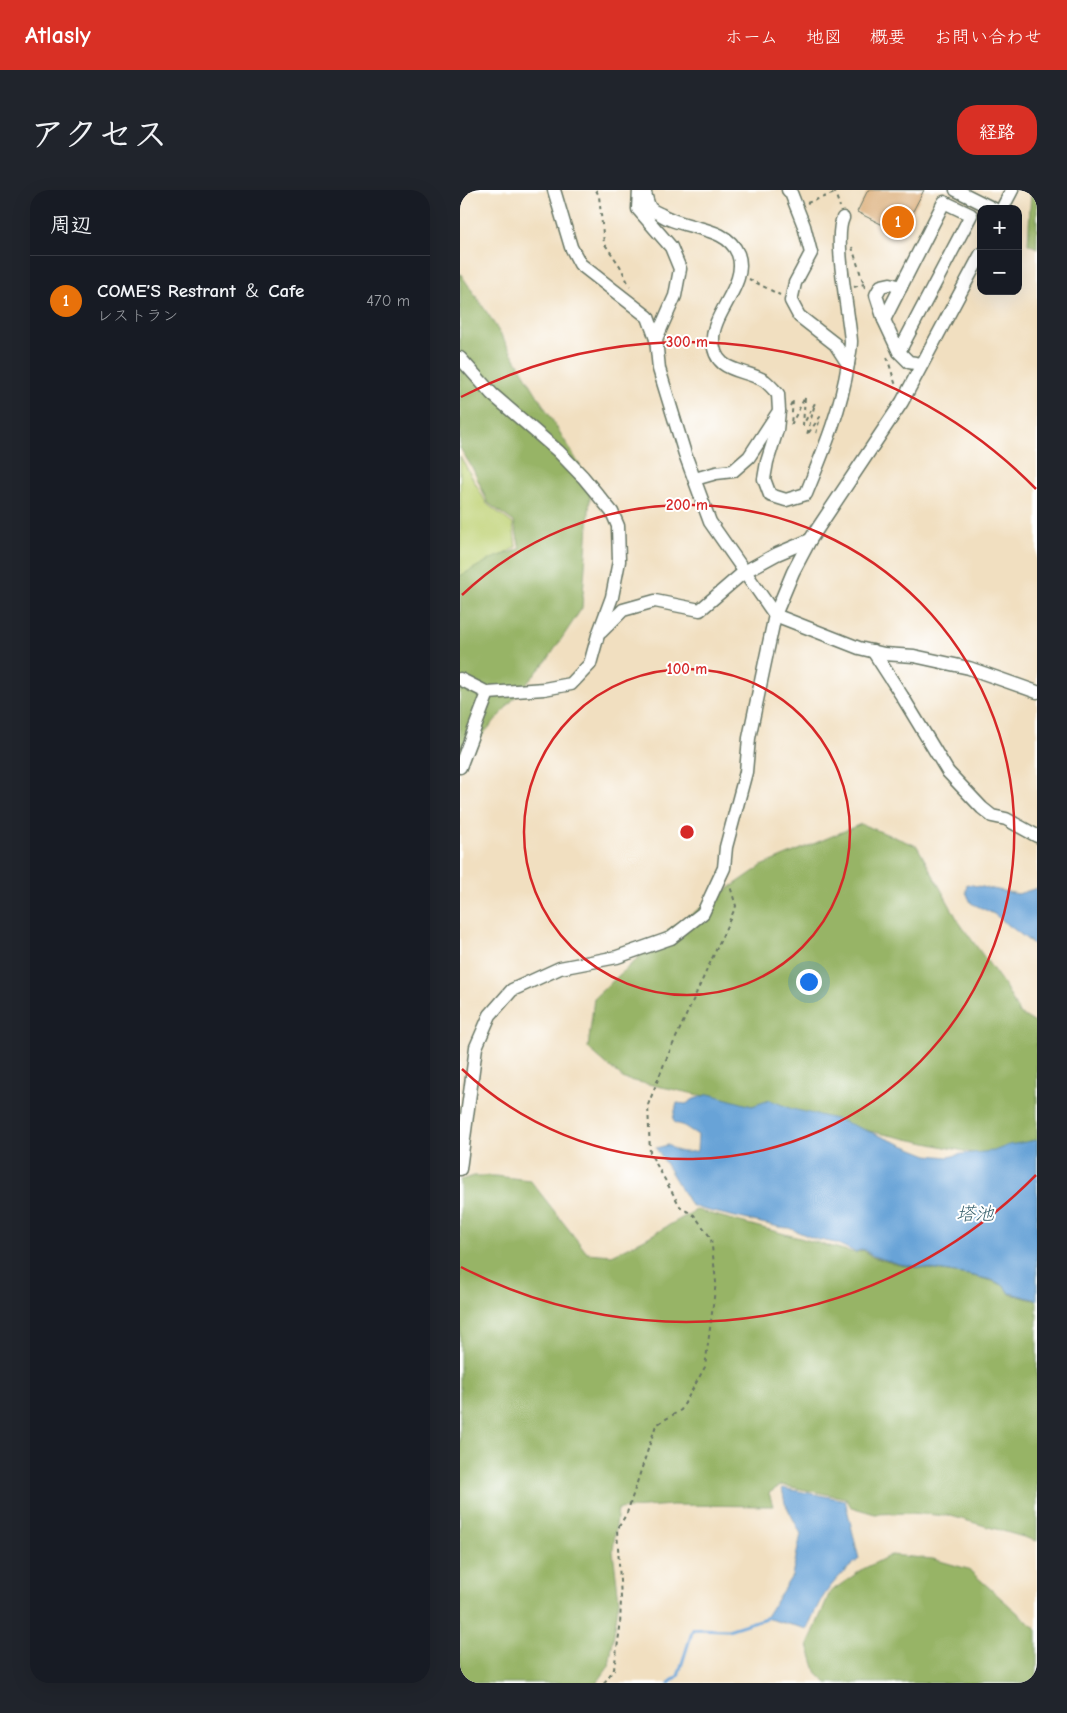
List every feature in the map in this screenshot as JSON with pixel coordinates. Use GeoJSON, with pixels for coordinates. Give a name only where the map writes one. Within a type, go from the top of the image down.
{"type":"FeatureCollection","features":[{"type":"Feature","properties":{"kind":"street"},"geometry":{"type":"LineString","coordinates":[[554,190],[571,247],[580,264],[648,317],[656,339],[659,369],[685,454],[710,522],[775,615],[846,644],[872,651],[914,656],[969,668],[1037,692]]}},
{"type":"Feature","properties":{"kind":"street"},"geometry":{"type":"LineString","coordinates":[[639,190],[638,208],[671,246],[680,269],[675,296],[656,339]]}},
{"type":"Feature","properties":{"kind":"street"},"geometry":{"type":"LineString","coordinates":[[644,190],[650,208],[681,225],[703,228],[726,238],[738,254],[740,274],[720,317],[713,339],[716,355],[725,366],[764,381],[778,394],[784,410],[767,462],[764,479],[770,495],[786,500],[806,494],[830,436],[844,386],[851,344],[839,243],[840,224],[843,218]]}},
{"type":"Feature","properties":{"kind":"street"},"geometry":{"type":"LineString","coordinates":[[788,190],[804,226],[811,253],[796,283],[791,301],[799,316],[835,344],[848,364]]}},
{"type":"Feature","properties":{"kind":"street"},"geometry":{"type":"LineString","coordinates":[[956,190],[986,205]]}},
{"type":"Feature","properties":{"kind":"street"},"geometry":{"type":"LineString","coordinates":[[1004,205],[1012,190]]}},
{"type":"Feature","properties":{"kind":"street"},"geometry":{"type":"LineString","coordinates":[[884,320],[944,202],[971,215],[899,352]]}},
{"type":"Feature","properties":{"kind":"street"},"geometry":{"type":"LineString","coordinates":[[460,1169],[476,1047],[490,1015],[512,990],[560,968],[616,956],[671,938],[703,913],[724,868],[726,847],[746,772],[749,738],[775,615],[793,572],[810,540],[902,402],[977,261]]}},
{"type":"Feature","properties":{"kind":"street"},"geometry":{"type":"LineString","coordinates":[[901,287],[890,284],[881,286],[876,295],[884,320],[899,352],[909,362],[921,364]]}},
{"type":"Feature","properties":{"kind":"street"},"geometry":{"type":"LineString","coordinates":[[460,358],[492,394],[558,451],[612,512],[618,526],[619,561],[612,597],[590,664],[571,684],[544,689],[488,693],[460,680]]}},
{"type":"Feature","properties":{"kind":"street"},"geometry":{"type":"LineString","coordinates":[[695,479],[716,473],[733,471],[749,456],[784,410]]}},
{"type":"Feature","properties":{"kind":"street"},"geometry":{"type":"LineString","coordinates":[[598,635],[623,610],[655,601],[700,610],[744,572],[777,554],[810,540]]}},
{"type":"Feature","properties":{"kind":"street"},"geometry":{"type":"LineString","coordinates":[[872,651],[948,772],[992,816],[1006,819],[1037,836]]}},
{"type":"Feature","properties":{"kind":"street"},"geometry":{"type":"LineString","coordinates":[[460,767],[488,693]]}},
{"type":"Feature","properties":{"kind":"path"},"geometry":{"type":"LineString","coordinates":[[596,190],[599,196],[604,243],[620,266],[633,291]]}},
{"type":"Feature","properties":{"kind":"path"},"geometry":{"type":"LineString","coordinates":[[796,207],[835,194]]}},
{"type":"Feature","properties":{"kind":"path"},"geometry":{"type":"LineString","coordinates":[[740,274],[791,301]]}},
{"type":"Feature","properties":{"kind":"path"},"geometry":{"type":"LineString","coordinates":[[784,410],[793,400],[792,425],[805,397],[803,425],[815,404],[807,435],[820,417],[816,434]]}},
{"type":"Feature","properties":{"kind":"path"},"geometry":{"type":"LineString","coordinates":[[604,1683],[614,1669],[620,1628],[621,1598],[617,1530],[627,1513],[656,1425],[681,1410],[705,1367],[716,1282],[711,1238],[694,1215],[681,1208],[650,1153],[648,1105],[664,1064],[736,906],[724,868]]}},
{"type":"Feature","properties":{"kind":"green space"},"geometry":{"type":"Polygon","coordinates":[[[1031,190],[1037,190],[1037,248],[1028,244],[1031,190]]]}},
{"type":"Feature","properties":{"kind":"green space"},"geometry":{"type":"Polygon","coordinates":[[[460,273],[490,317],[591,484],[582,608],[548,659],[460,761],[460,576],[491,559],[520,549],[514,522],[488,503],[473,469],[460,448],[460,273]]]}},
{"type":"Feature","properties":{"kind":"green space"},"geometry":{"type":"Polygon","coordinates":[[[460,456],[487,504],[513,524],[516,547],[460,580],[460,456]]]}},
{"type":"Feature","properties":{"kind":"green space"},"geometry":{"type":"Polygon","coordinates":[[[861,824],[917,846],[959,922],[1005,986],[1019,1013],[1037,1024],[1037,1153],[978,1154],[624,1079],[588,1048],[594,998],[670,929],[763,865],[861,824]]]}},
{"type":"Feature","properties":{"kind":"green space"},"geometry":{"type":"Polygon","coordinates":[[[474,1176],[530,1180],[587,1253],[612,1255],[696,1210],[855,1253],[863,1250],[872,1257],[899,1265],[969,1275],[992,1281],[1005,1286],[1010,1294],[1037,1301],[1037,1541],[951,1516],[909,1513],[875,1514],[851,1507],[846,1498],[781,1485],[769,1493],[773,1506],[672,1505],[618,1509],[613,1551],[619,1600],[609,1666],[597,1683],[460,1683],[460,1180],[474,1176]]]}},
{"type":"Feature","properties":{"kind":"green space"},"geometry":{"type":"Polygon","coordinates":[[[891,1555],[933,1559],[968,1569],[1037,1630],[1037,1683],[827,1683],[817,1674],[808,1645],[830,1592],[863,1569],[891,1555]]]}},
{"type":"Feature","properties":{"kind":"water"},"geometry":{"type":"Polygon","coordinates":[[[967,884],[1018,894],[1037,888],[1037,947],[994,914],[971,903],[966,892],[967,884]]]}},
{"type":"Feature","properties":{"kind":"water","name":"塔池"},"geometry":{"type":"Polygon","coordinates":[[[709,1094],[752,1106],[770,1100],[792,1109],[840,1120],[928,1155],[948,1157],[994,1151],[1009,1145],[1037,1140],[1037,1300],[1010,1293],[1005,1286],[992,1280],[899,1264],[873,1256],[863,1249],[855,1252],[836,1243],[815,1239],[789,1228],[701,1209],[691,1205],[656,1148],[668,1145],[681,1152],[697,1151],[698,1135],[684,1126],[675,1123],[673,1119],[677,1103],[686,1104],[709,1094]]]}},
{"type":"Feature","properties":{"kind":"water"},"geometry":{"type":"Polygon","coordinates":[[[782,1488],[845,1500],[859,1559],[841,1575],[822,1598],[807,1629],[765,1618],[792,1576],[801,1534],[785,1503],[782,1488]]]}},
{"type":"Feature","properties":{"kind":"building"},"geometry":{"type":"Polygon","coordinates":[[[868,190],[924,190],[901,234],[857,212],[868,190]]]}},
{"type":"Feature","properties":{"kind":"waterway"},"geometry":{"type":"LineString","coordinates":[[669,1683],[678,1676],[693,1629],[728,1630],[769,1617]]}},
{"type":"Feature","properties":{"kind":"place","name":"COME’S Restrant ＆ Cafe"},"geometry":{"type":"Point","coordinates":[898,222]}}]}
